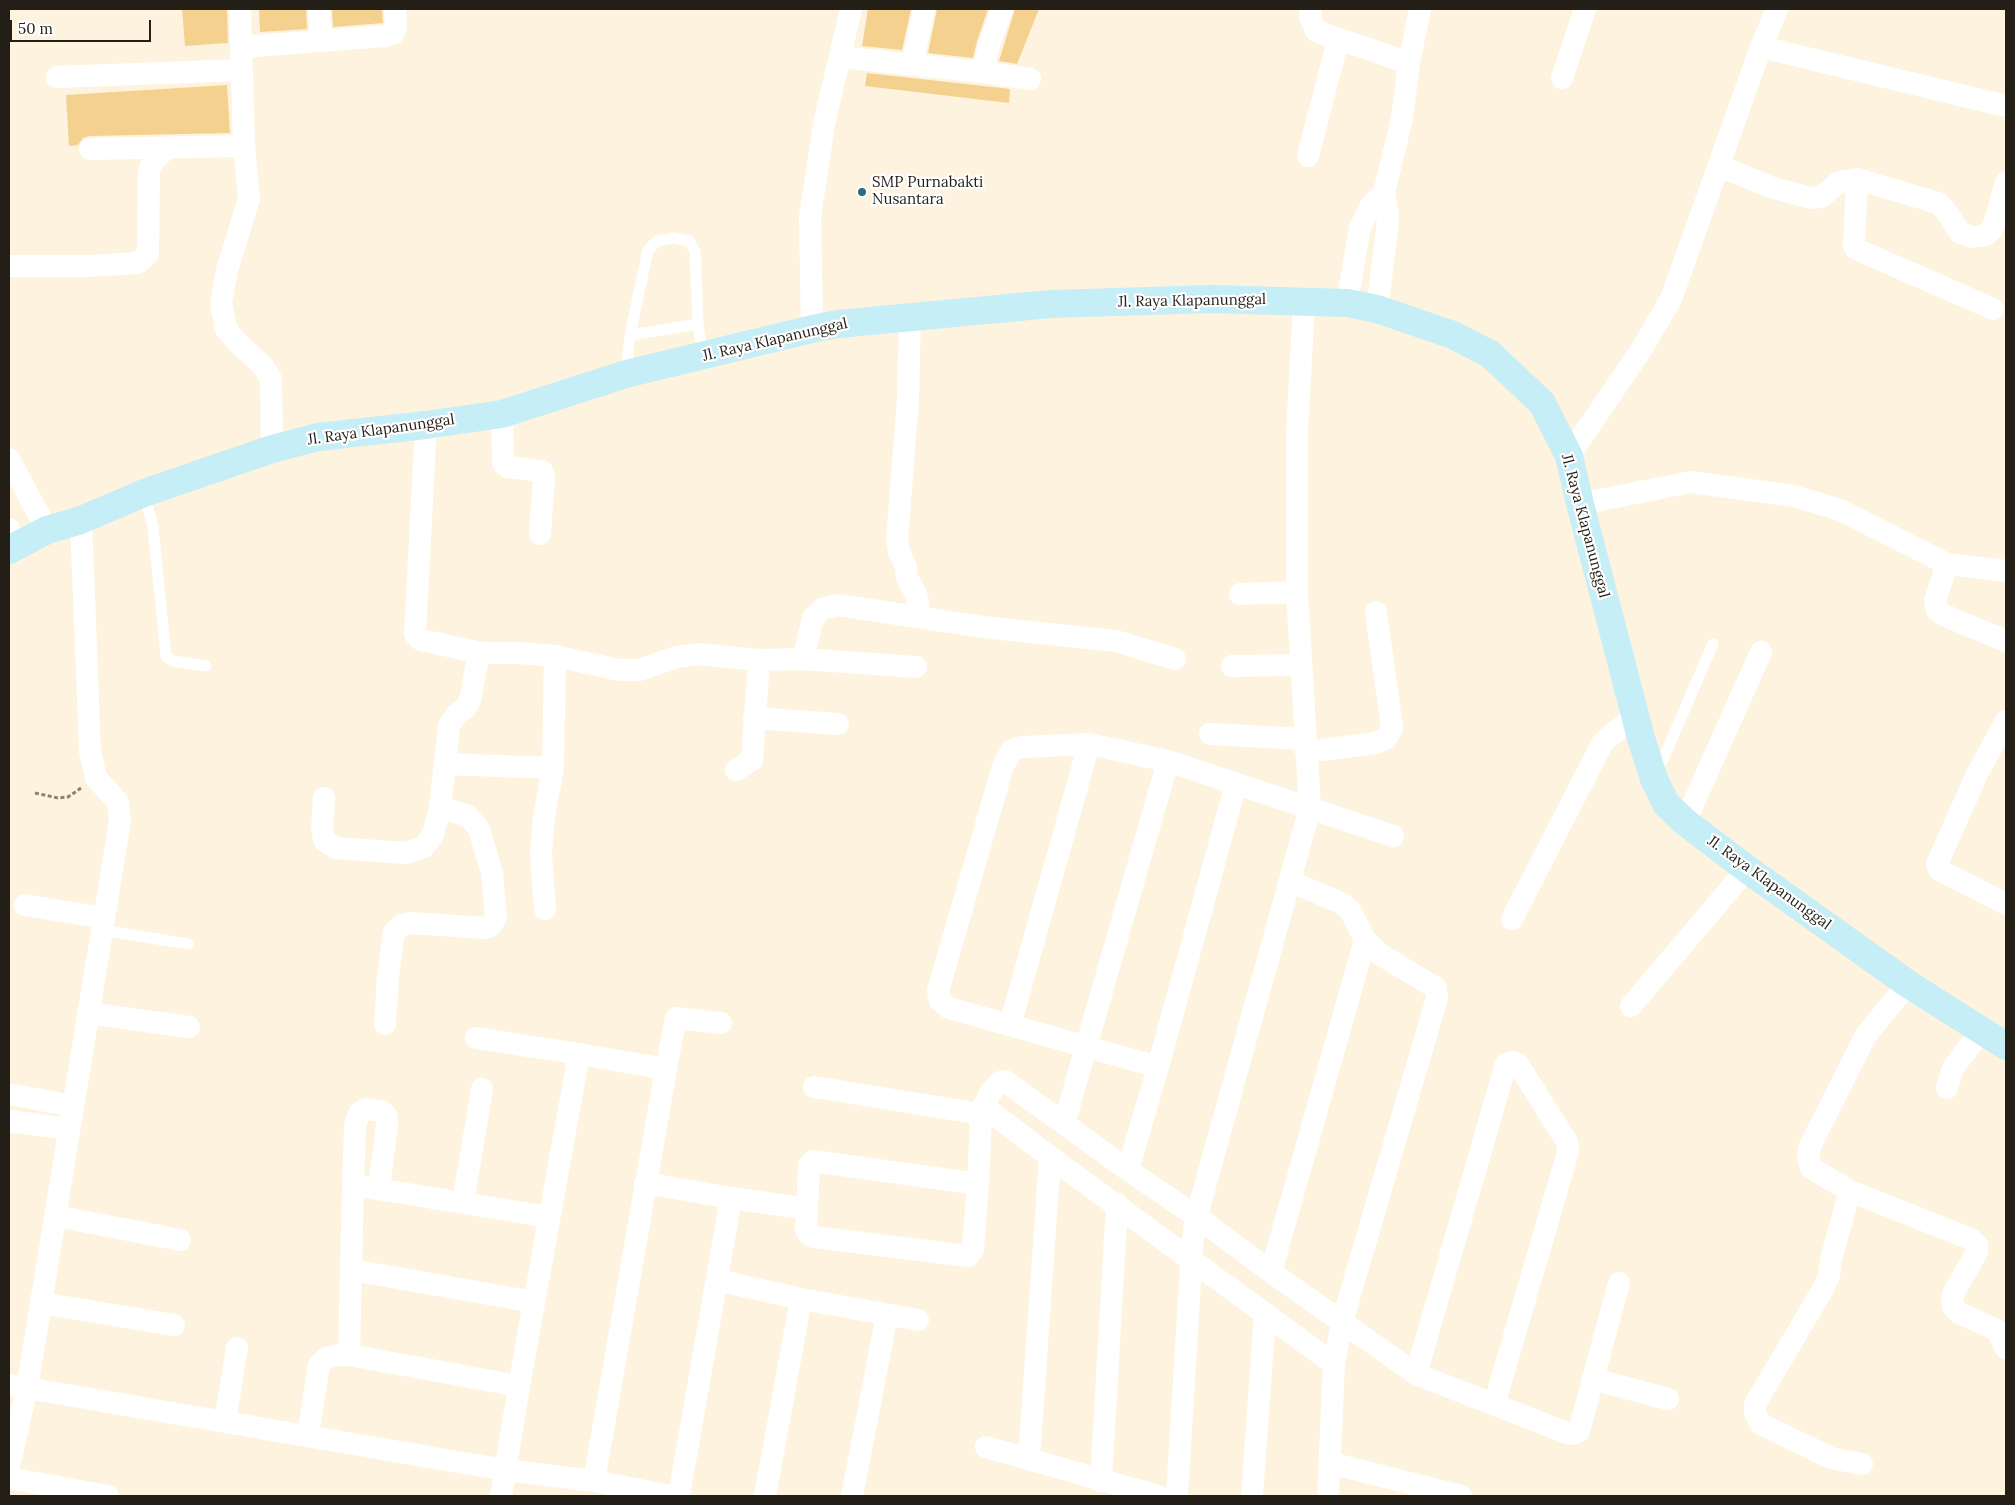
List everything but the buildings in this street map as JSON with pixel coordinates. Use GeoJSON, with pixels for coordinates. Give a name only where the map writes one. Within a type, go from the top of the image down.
{"type":"FeatureCollection","features":[{"type":"Feature","properties":{"kind":"street"},"geometry":{"type":"LineString","coordinates":[[240,9],[244,146],[249,199],[227,270],[221,304],[226,329],[263,366],[271,379],[272,449]]}},
{"type":"Feature","properties":{"kind":"street"},"geometry":{"type":"LineString","coordinates":[[319,9],[321,41]]}},
{"type":"Feature","properties":{"kind":"street"},"geometry":{"type":"LineString","coordinates":[[242,47],[393,34],[396,28],[395,9]]}},
{"type":"Feature","properties":{"kind":"street"},"geometry":{"type":"LineString","coordinates":[[812,328],[810,217],[824,124],[851,9]]}},
{"type":"Feature","properties":{"kind":"street"},"geometry":{"type":"LineString","coordinates":[[912,65],[924,9]]}},
{"type":"Feature","properties":{"kind":"street"},"geometry":{"type":"LineString","coordinates":[[1311,9],[1310,17],[1316,31],[1409,63]]}},
{"type":"Feature","properties":{"kind":"street"},"geometry":{"type":"LineString","coordinates":[[1377,309],[1388,214],[1384,193],[1402,118],[1409,63],[1420,9]]}},
{"type":"Feature","properties":{"kind":"street"},"geometry":{"type":"LineString","coordinates":[[1562,78],[1585,9]]}},
{"type":"Feature","properties":{"kind":"street"},"geometry":{"type":"LineString","coordinates":[[1569,456],[1641,350],[1671,299],[1777,9]]}},
{"type":"Feature","properties":{"kind":"street"},"geometry":{"type":"LineString","coordinates":[[983,72],[998,14]]}},
{"type":"Feature","properties":{"kind":"street"},"geometry":{"type":"LineString","coordinates":[[1308,156],[1338,40]]}},
{"type":"Feature","properties":{"kind":"street"},"geometry":{"type":"LineString","coordinates":[[1762,47],[2006,106]]}},
{"type":"Feature","properties":{"kind":"street"},"geometry":{"type":"LineString","coordinates":[[840,57],[983,72],[1030,79]]}},
{"type":"Feature","properties":{"kind":"street"},"geometry":{"type":"LineString","coordinates":[[57,77],[242,70]]}},
{"type":"Feature","properties":{"kind":"street"},"geometry":{"type":"LineString","coordinates":[[90,149],[244,146]]}},
{"type":"Feature","properties":{"kind":"street"},"geometry":{"type":"LineString","coordinates":[[9,266],[89,266],[137,263],[143,259],[148,254],[149,171],[153,161],[167,148]]}},
{"type":"Feature","properties":{"kind":"street"},"geometry":{"type":"LineString","coordinates":[[1720,166],[1770,187],[1811,198],[1821,197],[1839,182],[1857,179],[1938,203],[1946,211],[1960,233],[1973,237],[1986,235],[1993,228],[2006,182]]}},
{"type":"Feature","properties":{"kind":"street"},"geometry":{"type":"LineString","coordinates":[[1857,179],[1854,245],[1856,249],[1993,309]]}},
{"type":"Feature","properties":{"kind":"street"},"geometry":{"type":"LineString","coordinates":[[1347,303],[1360,228],[1371,205],[1384,193]]}},
{"type":"Feature","properties":{"kind":"street","name":"Jl. Raya Klapanunggal"},"geometry":{"type":"LineString","coordinates":[[11,542],[81,520],[144,493],[272,449],[318,437],[502,414],[626,374],[812,328],[1051,304],[1212,299],[1347,303],[1377,309],[1453,335],[1490,354],[1542,403],[1569,456],[1635,716],[1654,779],[1666,804],[1685,822],[1747,869],[1908,984],[2006,1046]]}},
{"type":"Feature","properties":{"kind":"street"},"geometry":{"type":"LineString","coordinates":[[1177,1496],[1192,1254],[1196,1219],[1310,808],[1297,592],[1297,433],[1304,302]]}},
{"type":"Feature","properties":{"kind":"street"},"geometry":{"type":"LineString","coordinates":[[910,317],[908,400],[897,539],[899,552],[906,567],[907,578],[916,594],[918,602],[917,617]]}},
{"type":"Feature","properties":{"kind":"street"},"geometry":{"type":"LineString","coordinates":[[502,414],[503,463],[508,467],[541,470],[544,477],[540,534]]}},
{"type":"Feature","properties":{"kind":"street"},"geometry":{"type":"LineString","coordinates":[[426,425],[416,634],[421,640],[482,653],[519,653],[555,656],[620,670],[639,670],[677,657],[698,654],[759,660],[803,659],[916,667]]}},
{"type":"Feature","properties":{"kind":"street"},"geometry":{"type":"LineString","coordinates":[[9,459],[47,530]]}},
{"type":"Feature","properties":{"kind":"street"},"geometry":{"type":"LineString","coordinates":[[1580,504],[1691,482],[1794,496],[1840,510],[1947,564],[2006,571]]}},
{"type":"Feature","properties":{"kind":"street"},"geometry":{"type":"LineString","coordinates":[[9,1466],[18,1386],[42,1303],[120,821],[118,802],[96,778],[90,751],[81,520]]}},
{"type":"Feature","properties":{"kind":"street"},"geometry":{"type":"LineString","coordinates":[[1947,564],[1935,601],[1937,610],[1946,616],[2006,641]]}},
{"type":"Feature","properties":{"kind":"street"},"geometry":{"type":"LineString","coordinates":[[1240,594],[1297,592]]}},
{"type":"Feature","properties":{"kind":"street"},"geometry":{"type":"LineString","coordinates":[[803,659],[813,618],[822,609],[838,605],[982,627],[1116,641],[1175,659]]}},
{"type":"Feature","properties":{"kind":"street"},"geometry":{"type":"LineString","coordinates":[[1210,734],[1306,746],[1376,743],[1386,739],[1392,728],[1376,612]]}},
{"type":"Feature","properties":{"kind":"street"},"geometry":{"type":"LineString","coordinates":[[1685,822],[1761,652]]}},
{"type":"Feature","properties":{"kind":"street"},"geometry":{"type":"LineString","coordinates":[[324,798],[322,828],[324,840],[336,848],[368,852],[405,853],[424,847],[433,834],[440,807],[449,726],[470,700],[477,663],[482,653]]}},
{"type":"Feature","properties":{"kind":"street"},"geometry":{"type":"LineString","coordinates":[[545,909],[541,854],[544,817],[552,768],[555,656]]}},
{"type":"Feature","properties":{"kind":"street"},"geometry":{"type":"LineString","coordinates":[[736,770],[752,760],[759,660]]}},
{"type":"Feature","properties":{"kind":"street"},"geometry":{"type":"LineString","coordinates":[[1232,666],[1300,666]]}},
{"type":"Feature","properties":{"kind":"street"},"geometry":{"type":"LineString","coordinates":[[1512,919],[1604,742],[1635,716]]}},
{"type":"Feature","properties":{"kind":"street"},"geometry":{"type":"LineString","coordinates":[[754,718],[838,724]]}},
{"type":"Feature","properties":{"kind":"street"},"geometry":{"type":"LineString","coordinates":[[2006,721],[1978,774],[1937,864],[1939,870],[2006,904]]}},
{"type":"Feature","properties":{"kind":"street"},"geometry":{"type":"LineString","coordinates":[[1010,1025],[1089,744]]}},
{"type":"Feature","properties":{"kind":"street"},"geometry":{"type":"LineString","coordinates":[[1158,1067],[949,1008],[940,1001],[938,992],[1003,766],[1012,750],[1022,747],[1089,744],[1168,761],[1393,836]]}},
{"type":"Feature","properties":{"kind":"street"},"geometry":{"type":"LineString","coordinates":[[1064,1124],[1168,761]]}},
{"type":"Feature","properties":{"kind":"street"},"geometry":{"type":"LineString","coordinates":[[446,764],[552,768]]}},
{"type":"Feature","properties":{"kind":"street"},"geometry":{"type":"LineString","coordinates":[[1128,1170],[1236,784]]}},
{"type":"Feature","properties":{"kind":"street"},"geometry":{"type":"LineString","coordinates":[[385,1024],[388,976],[394,932],[402,925],[410,923],[485,928],[491,926],[496,917],[492,873],[479,829],[468,816],[440,807]]}},
{"type":"Feature","properties":{"kind":"street"},"geometry":{"type":"LineString","coordinates":[[1631,1006],[1747,869]]}},
{"type":"Feature","properties":{"kind":"street"},"geometry":{"type":"LineString","coordinates":[[1290,881],[1340,903],[1350,910],[1365,940],[1381,955],[1436,988],[1437,998],[1342,1322],[1334,1364],[1328,1496]]}},
{"type":"Feature","properties":{"kind":"street"},"geometry":{"type":"LineString","coordinates":[[26,906],[103,924]]}},
{"type":"Feature","properties":{"kind":"street"},"geometry":{"type":"LineString","coordinates":[[1271,1272],[1365,940]]}},
{"type":"Feature","properties":{"kind":"street"},"geometry":{"type":"LineString","coordinates":[[1908,984],[1866,1035],[1810,1146],[1808,1156],[1811,1168],[1850,1191],[1972,1239],[1978,1245],[1977,1252],[1954,1292],[1952,1299],[1953,1307],[1959,1313],[1996,1330],[2006,1348]]}},
{"type":"Feature","properties":{"kind":"street"},"geometry":{"type":"LineString","coordinates":[[88,1013],[190,1026]]}},
{"type":"Feature","properties":{"kind":"street"},"geometry":{"type":"LineString","coordinates":[[594,1481],[676,1018],[721,1023]]}},
{"type":"Feature","properties":{"kind":"street"},"geometry":{"type":"LineString","coordinates":[[1947,1088],[1953,1068],[1981,1031]]}},
{"type":"Feature","properties":{"kind":"street"},"geometry":{"type":"LineString","coordinates":[[476,1038],[666,1069]]}},
{"type":"Feature","properties":{"kind":"street"},"geometry":{"type":"LineString","coordinates":[[501,1496],[579,1054]]}},
{"type":"Feature","properties":{"kind":"street"},"geometry":{"type":"LineString","coordinates":[[1416,1374],[1506,1064],[1514,1062],[1518,1064],[1568,1142],[1568,1152],[1494,1405]]}},
{"type":"Feature","properties":{"kind":"street"},"geometry":{"type":"LineString","coordinates":[[978,1184],[813,1161],[810,1165],[806,1230],[808,1235],[814,1237],[965,1257],[971,1254],[978,1184],[982,1110],[990,1093],[1000,1082],[1005,1081],[1416,1374],[1566,1433],[1573,1434],[1579,1431],[1619,1283]]}},
{"type":"Feature","properties":{"kind":"street"},"geometry":{"type":"LineString","coordinates":[[814,1087],[982,1110],[1192,1254],[1265,1314],[1334,1364]]}},
{"type":"Feature","properties":{"kind":"street"},"geometry":{"type":"LineString","coordinates":[[463,1202],[482,1089]]}},
{"type":"Feature","properties":{"kind":"street"},"geometry":{"type":"LineString","coordinates":[[9,1094],[73,1106]]}},
{"type":"Feature","properties":{"kind":"street"},"geometry":{"type":"LineString","coordinates":[[349,1355],[355,1126],[359,1113],[366,1109],[381,1111],[386,1115],[387,1125],[379,1188]]}},
{"type":"Feature","properties":{"kind":"street"},"geometry":{"type":"LineString","coordinates":[[9,1121],[69,1130]]}},
{"type":"Feature","properties":{"kind":"street"},"geometry":{"type":"LineString","coordinates":[[1028,1459],[1050,1157]]}},
{"type":"Feature","properties":{"kind":"street"},"geometry":{"type":"LineString","coordinates":[[646,1183],[794,1207]]}},
{"type":"Feature","properties":{"kind":"street"},"geometry":{"type":"LineString","coordinates":[[354,1185],[549,1217]]}},
{"type":"Feature","properties":{"kind":"street"},"geometry":{"type":"LineString","coordinates":[[1850,1191],[1824,1289],[1759,1394],[1755,1404],[1755,1413],[1762,1424],[1831,1458],[1862,1464]]}},
{"type":"Feature","properties":{"kind":"street"},"geometry":{"type":"LineString","coordinates":[[679,1496],[731,1198]]}},
{"type":"Feature","properties":{"kind":"street"},"geometry":{"type":"LineString","coordinates":[[1101,1480],[1117,1204]]}},
{"type":"Feature","properties":{"kind":"street"},"geometry":{"type":"LineString","coordinates":[[56,1216],[180,1240]]}},
{"type":"Feature","properties":{"kind":"street"},"geometry":{"type":"LineString","coordinates":[[352,1270],[534,1302]]}},
{"type":"Feature","properties":{"kind":"street"},"geometry":{"type":"LineString","coordinates":[[718,1280],[801,1299],[918,1320]]}},
{"type":"Feature","properties":{"kind":"street"},"geometry":{"type":"LineString","coordinates":[[765,1496],[801,1299]]}},
{"type":"Feature","properties":{"kind":"street"},"geometry":{"type":"LineString","coordinates":[[42,1303],[174,1325]]}},
{"type":"Feature","properties":{"kind":"street"},"geometry":{"type":"LineString","coordinates":[[1252,1496],[1265,1314]]}},
{"type":"Feature","properties":{"kind":"street"},"geometry":{"type":"LineString","coordinates":[[852,1496],[887,1315]]}},
{"type":"Feature","properties":{"kind":"street"},"geometry":{"type":"LineString","coordinates":[[224,1421],[237,1348]]}},
{"type":"Feature","properties":{"kind":"street"},"geometry":{"type":"LineString","coordinates":[[308,1436],[319,1365],[326,1358],[337,1355],[349,1355],[519,1386]]}},
{"type":"Feature","properties":{"kind":"street"},"geometry":{"type":"LineString","coordinates":[[1593,1378],[1668,1400]]}},
{"type":"Feature","properties":{"kind":"street"},"geometry":{"type":"LineString","coordinates":[[18,1386],[505,1470],[594,1481],[671,1496]]}},
{"type":"Feature","properties":{"kind":"street"},"geometry":{"type":"LineString","coordinates":[[986,1447],[1158,1496]]}},
{"type":"Feature","properties":{"kind":"street"},"geometry":{"type":"LineString","coordinates":[[1330,1463],[1461,1496]]}},
{"type":"Feature","properties":{"kind":"street"},"geometry":{"type":"LineString","coordinates":[[9,1478],[100,1495]]}},
{"type":"Feature","properties":{"kind":"lane"},"geometry":{"type":"LineString","coordinates":[[626,374],[630,335],[648,250],[657,241],[673,238],[689,241],[695,251],[698,324],[703,356]]}},
{"type":"Feature","properties":{"kind":"lane"},"geometry":{"type":"LineString","coordinates":[[630,335],[698,324]]}},
{"type":"Feature","properties":{"kind":"lane"},"geometry":{"type":"LineString","coordinates":[[144,493],[152,527],[166,656],[173,661],[206,666]]}},
{"type":"Feature","properties":{"kind":"lane"},"geometry":{"type":"LineString","coordinates":[[1654,779],[1713,644]]}},
{"type":"Feature","properties":{"kind":"lane"},"geometry":{"type":"LineString","coordinates":[[103,924],[188,944]]}},
{"type":"Feature","properties":{"kind":"path"},"geometry":{"type":"LineString","coordinates":[[35,793],[58,798],[68,797],[96,778]]}},
{"type":"Feature","properties":{"kind":"place","name":"SMP Purnabakti Nusantara"},"geometry":{"type":"Point","coordinates":[862,192]}}]}
